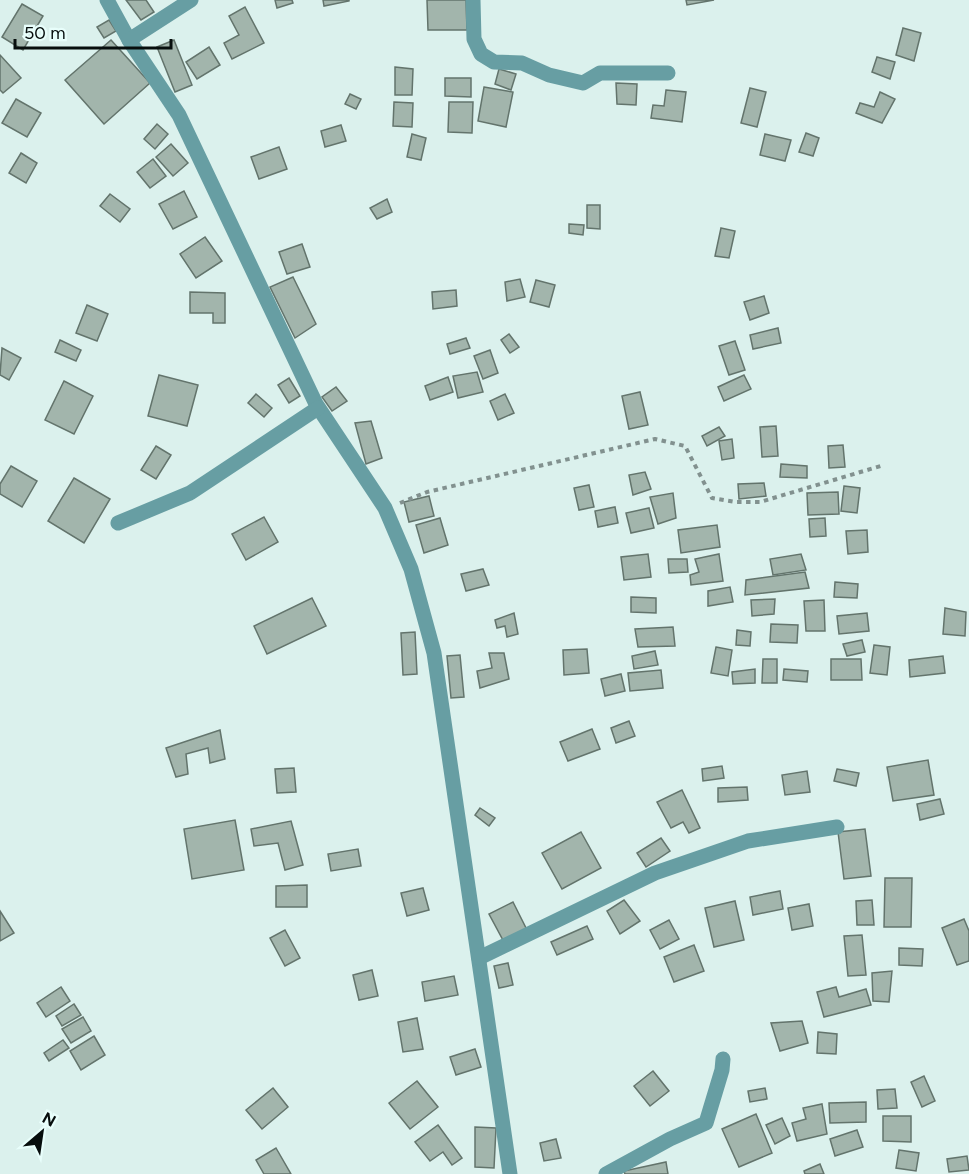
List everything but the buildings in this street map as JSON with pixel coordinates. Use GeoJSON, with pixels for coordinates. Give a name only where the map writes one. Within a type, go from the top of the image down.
{"type":"FeatureCollection","features":[{"type":"Feature","properties":{"kind":"street"},"geometry":{"type":"LineString","coordinates":[[107,0],[129,40],[179,115],[318,408],[385,508],[411,569],[434,653],[510,1174]]}},
{"type":"Feature","properties":{"kind":"street"},"geometry":{"type":"LineString","coordinates":[[129,40],[190,0]]}},
{"type":"Feature","properties":{"kind":"street"},"geometry":{"type":"LineString","coordinates":[[473,0],[474,39],[481,54],[494,62],[522,63],[549,75],[583,83],[600,73],[668,73]]}},
{"type":"Feature","properties":{"kind":"street"},"geometry":{"type":"LineString","coordinates":[[118,523],[190,493],[318,408]]}},
{"type":"Feature","properties":{"kind":"street"},"geometry":{"type":"LineString","coordinates":[[479,958],[655,873],[748,841],[837,827]]}},
{"type":"Feature","properties":{"kind":"street"},"geometry":{"type":"LineString","coordinates":[[606,1174],[669,1138],[706,1123],[722,1070],[723,1059]]}},
{"type":"Feature","properties":{"kind":"path"},"geometry":{"type":"LineString","coordinates":[[385,508],[427,492],[655,440],[685,446],[712,498],[736,502],[760,502],[884,465]]}}]}
